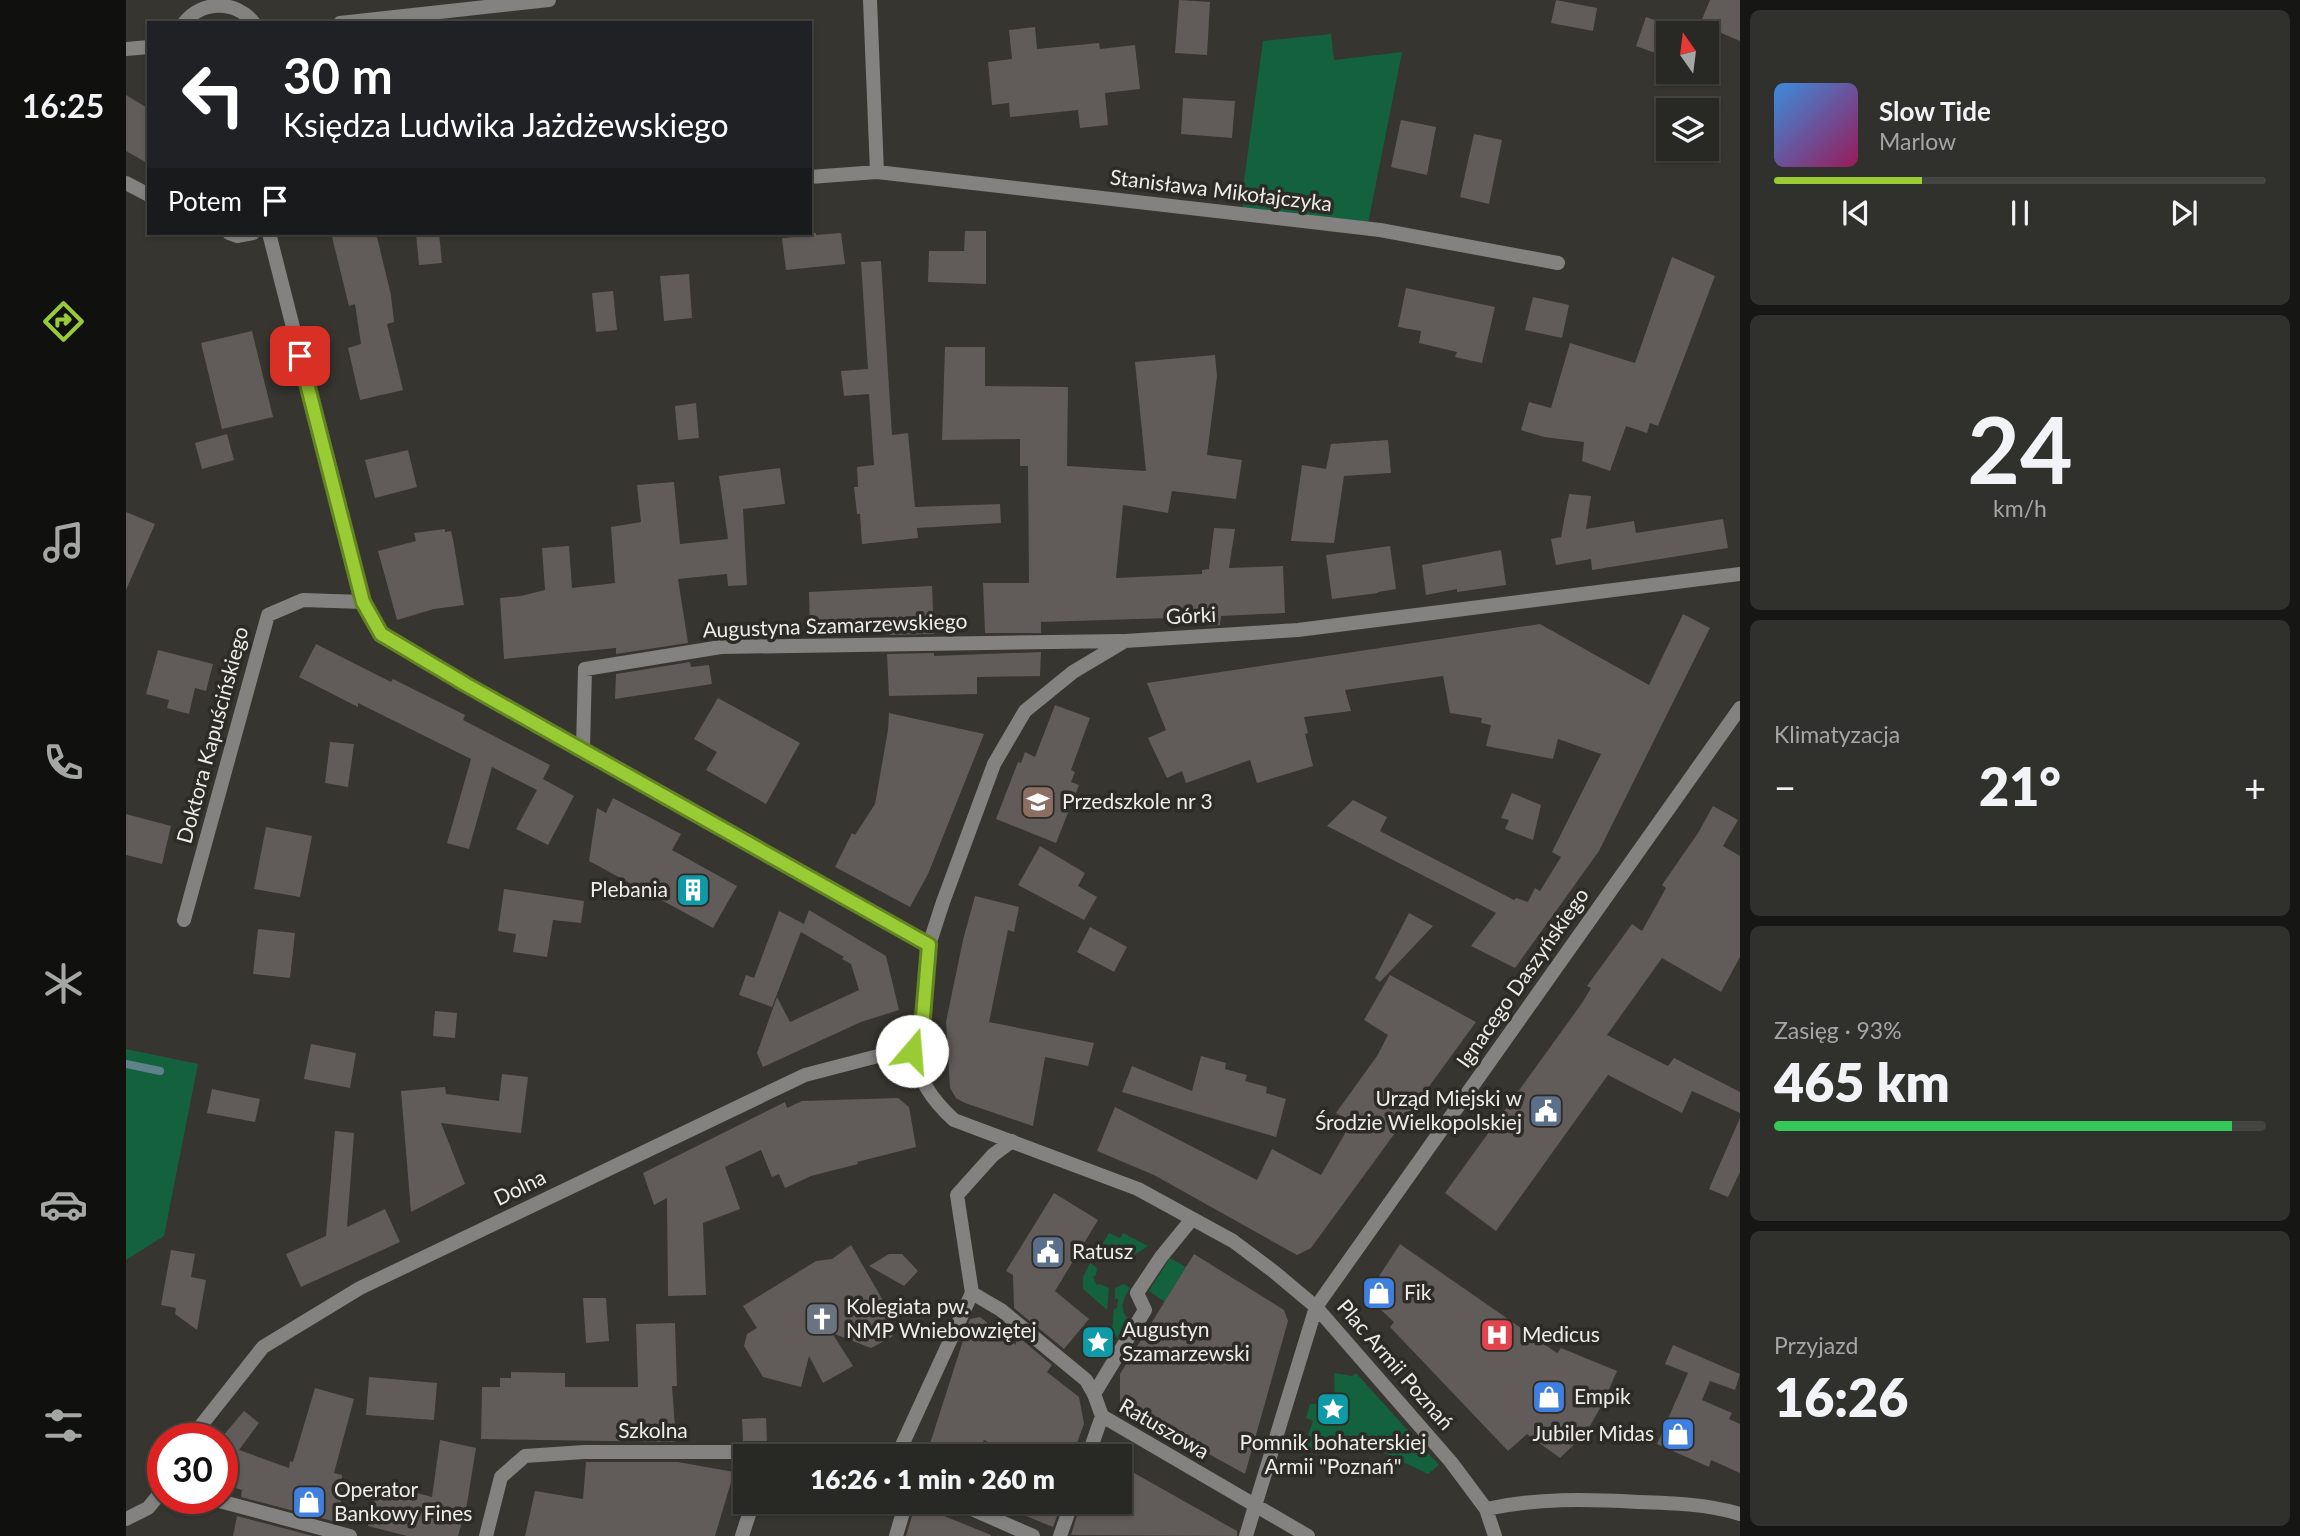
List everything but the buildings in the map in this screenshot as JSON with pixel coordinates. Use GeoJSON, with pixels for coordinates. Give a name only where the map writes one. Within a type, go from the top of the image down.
{"type":"FeatureCollection","features":[{"type":"Feature","properties":{"kind":"street"},"geometry":{"type":"LineString","coordinates":[[358,21],[549,0]]}},
{"type":"Feature","properties":{"kind":"street"},"geometry":{"type":"LineString","coordinates":[[870,0],[877,172]]}},
{"type":"Feature","properties":{"kind":"street"},"geometry":{"type":"LineString","coordinates":[[186,21],[193,12],[214,1],[236,6],[252,21]]}},
{"type":"Feature","properties":{"kind":"street"},"geometry":{"type":"LineString","coordinates":[[126,49],[147,47]]}},
{"type":"Feature","properties":{"kind":"street","name":"Stanisława Mikołajczyka"},"geometry":{"type":"LineString","coordinates":[[812,177],[877,172],[1380,230],[1558,263]]}},
{"type":"Feature","properties":{"kind":"street"},"geometry":{"type":"LineString","coordinates":[[126,183],[147,194]]}},
{"type":"Feature","properties":{"kind":"street"},"geometry":{"type":"LineString","coordinates":[[270,235],[363,602],[381,634],[929,945]]}},
{"type":"Feature","properties":{"kind":"street","name":"Górki"},"geometry":{"type":"LineString","coordinates":[[912,1051],[923,1017],[929,945],[994,764],[1025,711],[1073,672],[1125,641],[1298,630],[1740,573]]}},
{"type":"Feature","properties":{"kind":"street","name":"Doktora Kapuścińskiego"},"geometry":{"type":"LineString","coordinates":[[184,920],[268,615],[303,600],[363,602]]}},
{"type":"Feature","properties":{"kind":"street","name":"Augustyna Szamarzewskiego"},"geometry":{"type":"LineString","coordinates":[[583,748],[585,669],[721,647],[1125,641]]}},
{"type":"Feature","properties":{"kind":"street","name":"Ignacego Daszyńskiego"},"geometry":{"type":"LineString","coordinates":[[1316,1307],[1740,708]]}},
{"type":"Feature","properties":{"kind":"street"},"geometry":{"type":"LineString","coordinates":[[912,1051],[923,1083],[934,1101],[954,1119],[1138,1189],[1233,1241],[1316,1307]]}},
{"type":"Feature","properties":{"kind":"street","name":"Dolna"},"geometry":{"type":"LineString","coordinates":[[203,1423],[263,1347],[360,1288],[805,1075],[878,1056],[912,1051]]}},
{"type":"Feature","properties":{"kind":"street"},"geometry":{"type":"LineString","coordinates":[[903,1444],[972,1293],[957,1195],[993,1155],[1013,1141]]}},
{"type":"Feature","properties":{"kind":"street"},"geometry":{"type":"LineString","coordinates":[[1094,1394],[1146,1311],[1137,1293],[1161,1256],[1192,1219]]}},
{"type":"Feature","properties":{"kind":"street","name":"Ratuszowa"},"geometry":{"type":"LineString","coordinates":[[972,1293],[1001,1310],[1086,1380],[1102,1416],[1255,1506]]}},
{"type":"Feature","properties":{"kind":"street","name":"Plac Armii Poznań"},"geometry":{"type":"LineString","coordinates":[[1246,1536],[1316,1307]]}},
{"type":"Feature","properties":{"kind":"street","name":"Plac Armii Poznań"},"geometry":{"type":"LineString","coordinates":[[1316,1307],[1451,1462],[1486,1509],[1495,1536]]}},
{"type":"Feature","properties":{"kind":"street"},"geometry":{"type":"LineString","coordinates":[[1092,1444],[1102,1416]]}},
{"type":"Feature","properties":{"kind":"street","name":"Szkolna"},"geometry":{"type":"LineString","coordinates":[[486,1536],[501,1477],[525,1456],[584,1452],[733,1454]]}},
{"type":"Feature","properties":{"kind":"street"},"geometry":{"type":"LineString","coordinates":[[1486,1509],[1544,1500],[1597,1500],[1692,1504],[1740,1514]]}},
{"type":"Feature","properties":{"kind":"street"},"geometry":{"type":"LineString","coordinates":[[238,1506],[350,1536]]}},
{"type":"Feature","properties":{"kind":"street"},"geometry":{"type":"LineString","coordinates":[[1255,1506],[1308,1536]]}},
{"type":"Feature","properties":{"kind":"street"},"geometry":{"type":"LineString","coordinates":[[126,1519],[147,1508]]}},
{"type":"Feature","properties":{"kind":"street"},"geometry":{"type":"LineString","coordinates":[[742,1536],[749,1514]]}},
{"type":"Feature","properties":{"kind":"street"},"geometry":{"type":"LineString","coordinates":[[896,1536],[902,1514]]}},
{"type":"Feature","properties":{"kind":"street"},"geometry":{"type":"LineString","coordinates":[[983,1514],[1032,1536]]}},
{"type":"Feature","properties":{"kind":"street"},"geometry":{"type":"LineString","coordinates":[[1060,1536],[1068,1514]]}},
{"type":"Feature","properties":{"kind":"green space"},"geometry":{"type":"Polygon","coordinates":[[[1331,34],[1334,60],[1402,52],[1368,224],[1243,212],[1243,188],[1263,41],[1331,34]]]}},
{"type":"Feature","properties":{"kind":"green space"},"geometry":{"type":"Polygon","coordinates":[[[126,1049],[198,1064],[164,1236],[126,1260],[126,1049]]]}},
{"type":"Feature","properties":{"kind":"green space"},"geometry":{"type":"Polygon","coordinates":[[[1109,1233],[1120,1238],[1123,1233],[1148,1246],[1124,1262],[1117,1257],[1117,1253],[1108,1254],[1108,1258],[1101,1262],[1094,1258],[1109,1233]]]}},
{"type":"Feature","properties":{"kind":"green space"},"geometry":{"type":"Polygon","coordinates":[[[1170,1258],[1186,1267],[1165,1302],[1149,1291],[1170,1258]]]}},
{"type":"Feature","properties":{"kind":"green space"},"geometry":{"type":"Polygon","coordinates":[[[1090,1263],[1097,1268],[1093,1277],[1097,1285],[1109,1288],[1107,1310],[1083,1289],[1083,1277],[1090,1263]]]}},
{"type":"Feature","properties":{"kind":"green space"},"geometry":{"type":"Polygon","coordinates":[[[1124,1284],[1130,1288],[1123,1304],[1129,1320],[1118,1339],[1112,1330],[1118,1299],[1115,1299],[1115,1288],[1124,1284]]]}},
{"type":"Feature","properties":{"kind":"green space"},"geometry":{"type":"Polygon","coordinates":[[[1334,1373],[1352,1376],[1356,1373],[1439,1465],[1428,1474],[1348,1435],[1310,1452],[1306,1441],[1313,1421],[1306,1418],[1310,1404],[1321,1404],[1320,1412],[1346,1414],[1346,1402],[1335,1401],[1334,1373]]]}},
{"type":"Feature","properties":{"kind":"waterway"},"geometry":{"type":"LineString","coordinates":[[126,1064],[160,1071]]}},
{"type":"Feature","properties":{"kind":"place","name":"Przedszkole nr 3"},"geometry":{"type":"Point","coordinates":[1038,802]}},
{"type":"Feature","properties":{"kind":"place","name":"Plebania"},"geometry":{"type":"Point","coordinates":[693,890]}},
{"type":"Feature","properties":{"kind":"place","name":"Urząd Miejski w Środzie Wielkopolskiej"},"geometry":{"type":"Point","coordinates":[1546,1111]}},
{"type":"Feature","properties":{"kind":"place","name":"Ratusz"},"geometry":{"type":"Point","coordinates":[1048,1252]}},
{"type":"Feature","properties":{"kind":"place","name":"Fik"},"geometry":{"type":"Point","coordinates":[1379,1293]}},
{"type":"Feature","properties":{"kind":"place","name":"Kolegiata pw. NMP Wniebowziętej"},"geometry":{"type":"Point","coordinates":[822,1319]}},
{"type":"Feature","properties":{"kind":"place","name":"Medicus"},"geometry":{"type":"Point","coordinates":[1497,1335]}},
{"type":"Feature","properties":{"kind":"place","name":"Augustyn Szamarzewski"},"geometry":{"type":"Point","coordinates":[1098,1342]}},
{"type":"Feature","properties":{"kind":"place","name":"Empik"},"geometry":{"type":"Point","coordinates":[1549,1397]}},
{"type":"Feature","properties":{"kind":"place","name":"Pomnik bohaterskiej Armii \"Poznań\""},"geometry":{"type":"Point","coordinates":[1333,1409]}},
{"type":"Feature","properties":{"kind":"place","name":"Jubiler Midas"},"geometry":{"type":"Point","coordinates":[1678,1434]}},
{"type":"Feature","properties":{"kind":"place","name":"Operator Bankowy Fines"},"geometry":{"type":"Point","coordinates":[309,1502]}},
{"type":"Feature","properties":{"kind":"route"},"geometry":{"type":"LineString","coordinates":[[300,356],[363,602],[381,634],[929,945],[923,1017],[912,1051]]}}]}
